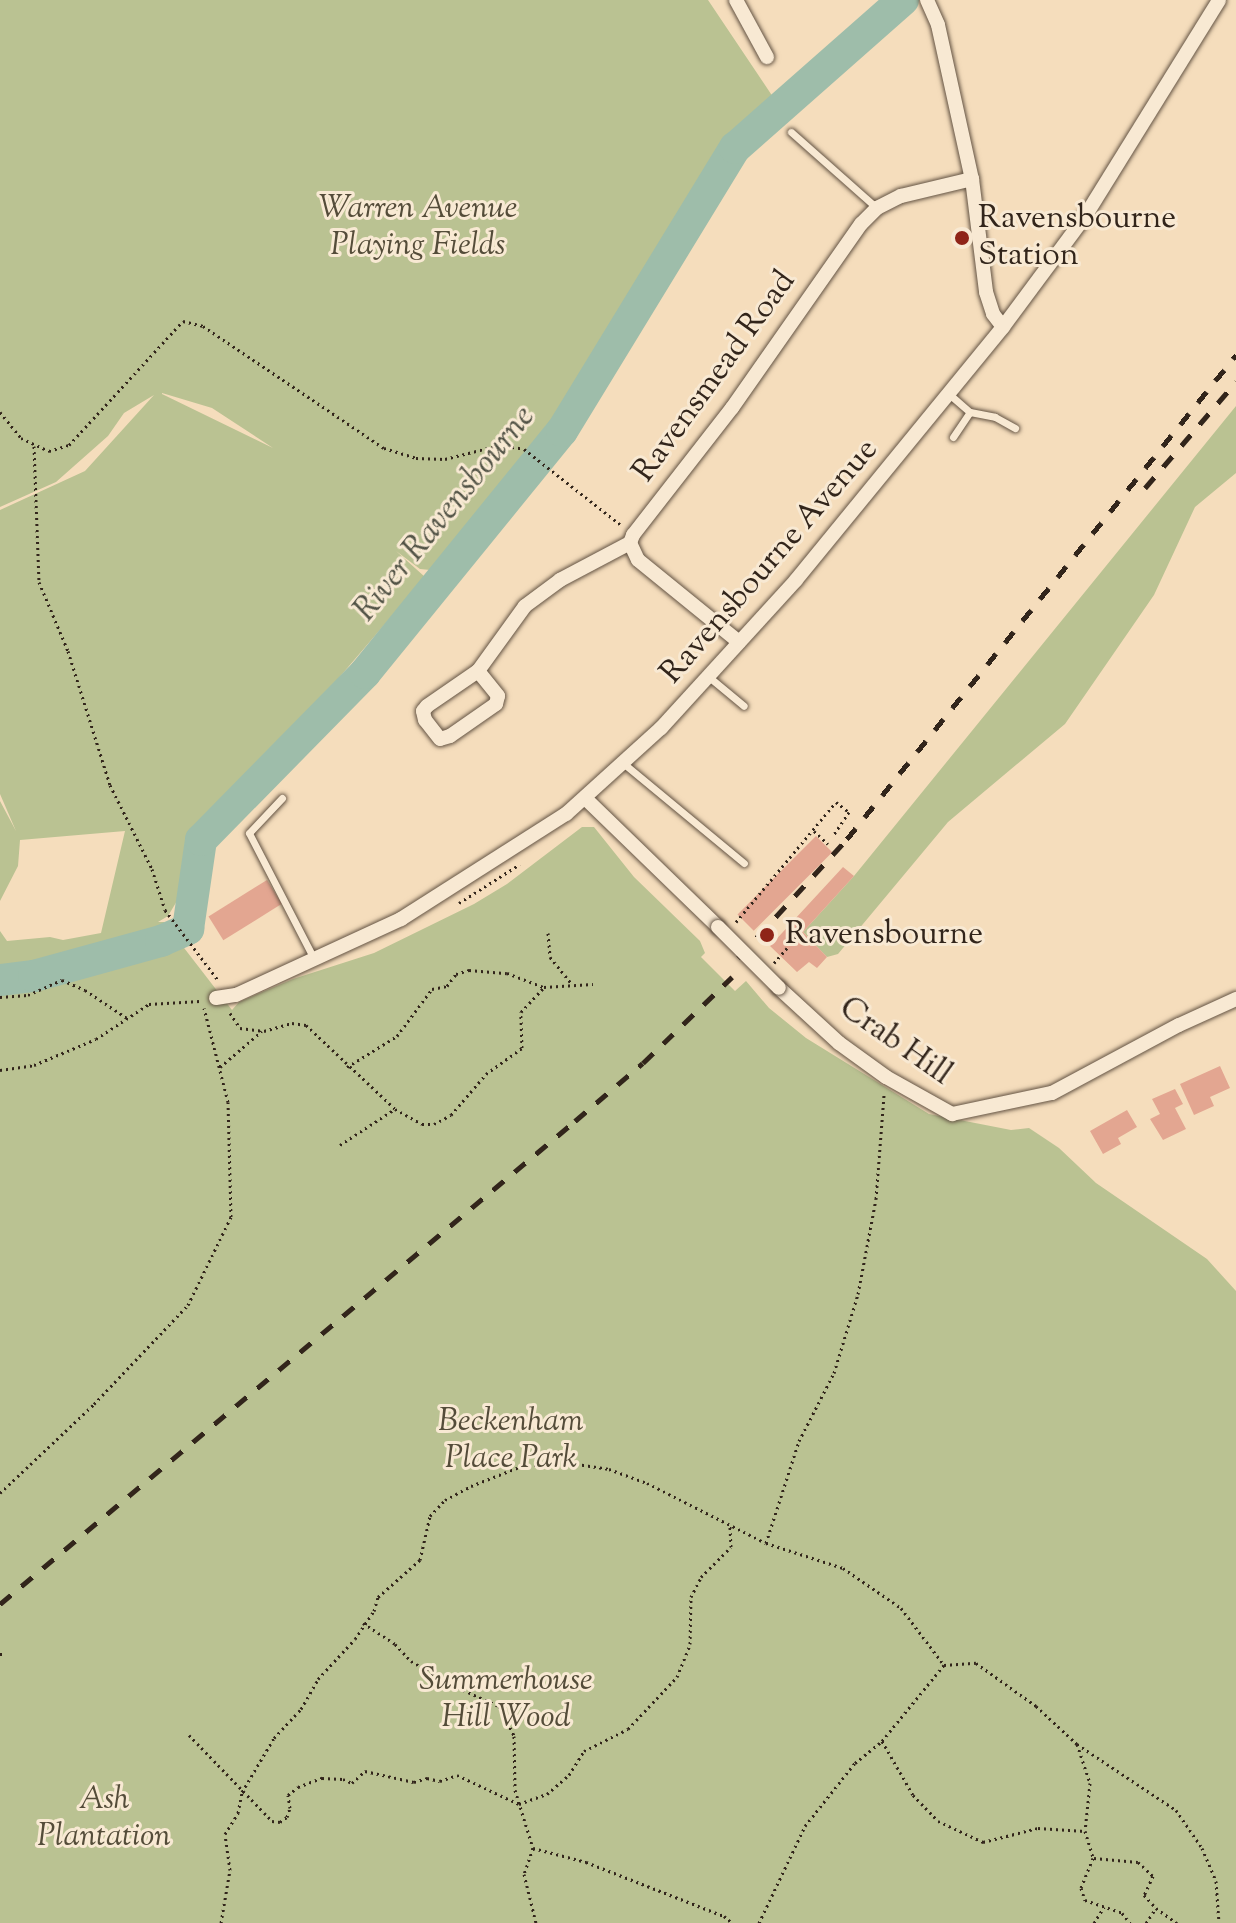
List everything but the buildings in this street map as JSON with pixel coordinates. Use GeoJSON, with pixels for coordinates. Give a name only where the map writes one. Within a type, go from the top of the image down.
{"type":"FeatureCollection","features":[{"type":"Feature","properties":{"kind":"street"},"geometry":{"type":"LineString","coordinates":[[736,0],[767,57]]}},
{"type":"Feature","properties":{"kind":"street"},"geometry":{"type":"LineString","coordinates":[[927,0],[938,25],[972,179],[986,292],[993,314],[1003,327]]}},
{"type":"Feature","properties":{"kind":"street","name":"Ravensbourne Avenue"},"geometry":{"type":"LineString","coordinates":[[214,1002],[236,995],[401,919],[586,799],[623,763],[796,580],[1003,327],[1084,218],[1219,0]]}},
{"type":"Feature","properties":{"kind":"street","name":"Ravensmead Road"},"geometry":{"type":"LineString","coordinates":[[632,539],[732,408],[861,224],[877,208],[901,196],[972,179]]}},
{"type":"Feature","properties":{"kind":"street"},"geometry":{"type":"LineString","coordinates":[[478,671],[498,696],[496,704],[450,736],[440,739],[429,727],[423,711],[478,671],[525,606],[560,580],[632,539],[638,560],[739,642]]}},
{"type":"Feature","properties":{"kind":"street","name":"Crab Hill"},"geometry":{"type":"LineString","coordinates":[[586,799],[839,1043],[886,1077],[952,1114],[1052,1093],[1179,1025],[1236,999]]}},
{"type":"Feature","properties":{"kind":"lane"},"geometry":{"type":"LineString","coordinates":[[791,132],[877,208]]}},
{"type":"Feature","properties":{"kind":"lane"},"geometry":{"type":"LineString","coordinates":[[949,394],[970,412],[989,415],[1015,428]]}},
{"type":"Feature","properties":{"kind":"lane"},"geometry":{"type":"LineString","coordinates":[[953,437],[970,412]]}},
{"type":"Feature","properties":{"kind":"lane"},"geometry":{"type":"LineString","coordinates":[[708,676],[744,706]]}},
{"type":"Feature","properties":{"kind":"lane"},"geometry":{"type":"LineString","coordinates":[[623,763],[744,863]]}},
{"type":"Feature","properties":{"kind":"lane"},"geometry":{"type":"LineString","coordinates":[[282,798],[249,833],[314,959]]}},
{"type":"Feature","properties":{"kind":"path"},"geometry":{"type":"LineString","coordinates":[[0,412],[21,438],[49,451],[69,445],[183,321],[203,326],[384,448],[416,458],[445,459],[500,445],[524,449],[632,539]]}},
{"type":"Feature","properties":{"kind":"path"},"geometry":{"type":"LineString","coordinates":[[34,444],[39,582],[80,688],[110,785],[152,869],[165,910],[221,984],[236,995]]}},
{"type":"Feature","properties":{"kind":"path"},"geometry":{"type":"LineString","coordinates":[[723,929],[814,831],[836,802],[849,812],[834,834]]}},
{"type":"Feature","properties":{"kind":"path"},"geometry":{"type":"LineString","coordinates":[[814,831],[828,844]]}},
{"type":"Feature","properties":{"kind":"path"},"geometry":{"type":"LineString","coordinates":[[768,969],[795,939],[799,921]]}},
{"type":"Feature","properties":{"kind":"path"},"geometry":{"type":"LineString","coordinates":[[548,933],[550,957],[572,984]]}},
{"type":"Feature","properties":{"kind":"path"},"geometry":{"type":"LineString","coordinates":[[347,1067],[397,1036],[432,989],[447,986],[456,974],[469,970],[507,973],[544,987],[593,984]]}},
{"type":"Feature","properties":{"kind":"path"},"geometry":{"type":"LineString","coordinates":[[0,997],[28,995],[62,980],[85,990],[127,1018]]}},
{"type":"Feature","properties":{"kind":"path"},"geometry":{"type":"LineString","coordinates":[[0,1070],[34,1065],[96,1039],[149,1004],[214,1002],[240,1028],[262,1031],[292,1023],[306,1025],[347,1067],[395,1109],[422,1124],[434,1124],[451,1115],[486,1074],[522,1048],[521,1012],[544,987]]}},
{"type":"Feature","properties":{"kind":"path"},"geometry":{"type":"LineString","coordinates":[[0,1493],[94,1404],[188,1305],[231,1217],[228,1102],[220,1067],[214,1002]]}},
{"type":"Feature","properties":{"kind":"path"},"geometry":{"type":"LineString","coordinates":[[220,1067],[262,1031]]}},
{"type":"Feature","properties":{"kind":"path"},"geometry":{"type":"LineString","coordinates":[[766,1543],[799,1441],[834,1373],[858,1294],[876,1199],[884,1093]]}},
{"type":"Feature","properties":{"kind":"path"},"geometry":{"type":"LineString","coordinates":[[340,1145],[395,1109]]}},
{"type":"Feature","properties":{"kind":"path"},"geometry":{"type":"LineString","coordinates":[[221,1923],[230,1870],[225,1834],[238,1813],[242,1792],[274,1738],[301,1709],[318,1679],[355,1639],[374,1611],[378,1597],[420,1560],[430,1516],[445,1500],[522,1466],[564,1462],[609,1469],[647,1483],[766,1543],[843,1568],[901,1608],[944,1665]]}},
{"type":"Feature","properties":{"kind":"path"},"geometry":{"type":"LineString","coordinates":[[189,1735],[259,1810],[280,1822],[290,1808],[288,1795],[298,1787],[322,1778],[343,1779],[352,1783],[365,1771],[414,1782],[427,1778],[440,1781],[457,1775],[519,1804],[547,1794],[569,1775],[584,1751],[628,1729],[677,1677],[690,1644],[691,1597],[701,1577],[731,1547],[730,1526]]}},
{"type":"Feature","properties":{"kind":"path"},"geometry":{"type":"LineString","coordinates":[[363,1623],[395,1644],[411,1661],[452,1685],[499,1706],[514,1736],[515,1790],[533,1848],[524,1874],[536,1923]]}},
{"type":"Feature","properties":{"kind":"path"},"geometry":{"type":"LineString","coordinates":[[759,1923],[780,1886],[789,1857],[805,1826],[855,1763],[882,1741],[944,1665],[976,1663],[1036,1706],[1077,1744],[1176,1810],[1202,1848],[1216,1881],[1219,1923]]}},
{"type":"Feature","properties":{"kind":"path"},"geometry":{"type":"LineString","coordinates":[[882,1741],[913,1795],[938,1821],[983,1842],[1038,1828],[1085,1831]]}},
{"type":"Feature","properties":{"kind":"path"},"geometry":{"type":"LineString","coordinates":[[1077,1744],[1090,1783],[1085,1831],[1093,1858],[1081,1888],[1085,1900],[1122,1913],[1130,1923]]}},
{"type":"Feature","properties":{"kind":"path"},"geometry":{"type":"LineString","coordinates":[[533,1848],[586,1862],[724,1916],[732,1923]]}},
{"type":"Feature","properties":{"kind":"path"},"geometry":{"type":"LineString","coordinates":[[1093,1858],[1138,1862],[1153,1876],[1144,1895],[1177,1923]]}},
{"type":"Feature","properties":{"kind":"path"},"geometry":{"type":"LineString","coordinates":[[1094,1923],[1104,1907]]}},
{"type":"Feature","properties":{"kind":"path"},"geometry":{"type":"LineString","coordinates":[[1146,1923],[1156,1908]]}},
{"type":"Feature","properties":{"kind":"green space","name":"Beckenham Place Park"},"geometry":{"type":"Polygon","coordinates":[[[0,0],[708,0],[773,97],[735,148],[553,442],[440,571],[420,569],[396,551],[425,577],[308,714],[255,785],[249,780],[168,916],[158,922],[164,922],[232,1010],[239,1002],[293,979],[374,953],[474,904],[507,884],[582,827],[594,827],[634,877],[700,941],[705,953],[701,957],[735,991],[746,981],[769,1008],[806,1038],[929,1114],[1011,1130],[1029,1128],[1059,1148],[1096,1183],[1207,1259],[1236,1291],[1236,1923],[0,1923],[0,931],[7,941],[50,937],[63,940],[101,933],[125,831],[20,840],[18,866],[0,901],[0,801],[16,831],[0,794],[0,510],[85,471],[154,395],[124,413],[108,436],[56,482],[0,507],[0,0]],[[162,393],[273,448],[212,408],[162,393]]]}},
{"type":"Feature","properties":{"kind":"green space"},"geometry":{"type":"Polygon","coordinates":[[[1236,406],[1236,473],[1195,507],[1154,595],[1065,724],[948,822],[838,954],[827,957],[803,932],[854,876],[1236,406]]]}},
{"type":"Feature","properties":{"kind":"waterway","name":"River Ravensbourne"},"geometry":{"type":"LineString","coordinates":[[0,980],[34,976],[161,941],[188,929],[201,840],[365,673],[562,431],[735,148],[903,0]]}},
{"type":"Feature","properties":{"kind":"railway"},"geometry":{"type":"LineString","coordinates":[[738,958],[847,839],[1236,355]]}},
{"type":"Feature","properties":{"kind":"railway"},"geometry":{"type":"LineString","coordinates":[[1145,488],[1236,382]]}},
{"type":"Feature","properties":{"kind":"railway"},"geometry":{"type":"LineString","coordinates":[[0,1604],[643,1063],[732,977]]}},
{"type":"Feature","properties":{"kind":"place","name":"Ravensbourne Station"},"geometry":{"type":"Point","coordinates":[962,238]}},
{"type":"Feature","properties":{"kind":"place","name":"Ravensbourne"},"geometry":{"type":"Point","coordinates":[767,935]}},
{"type":"Feature","properties":{"kind":"park label","name":"Warren Avenue Playing Fields"},"geometry":{"type":"Point","coordinates":[418,228]}},
{"type":"Feature","properties":{"kind":"park label","name":"Summerhouse Hill Wood"},"geometry":{"type":"Point","coordinates":[506,1700]}},
{"type":"Feature","properties":{"kind":"park label","name":"Ash Plantation"},"geometry":{"type":"Point","coordinates":[104,1820]}}]}
